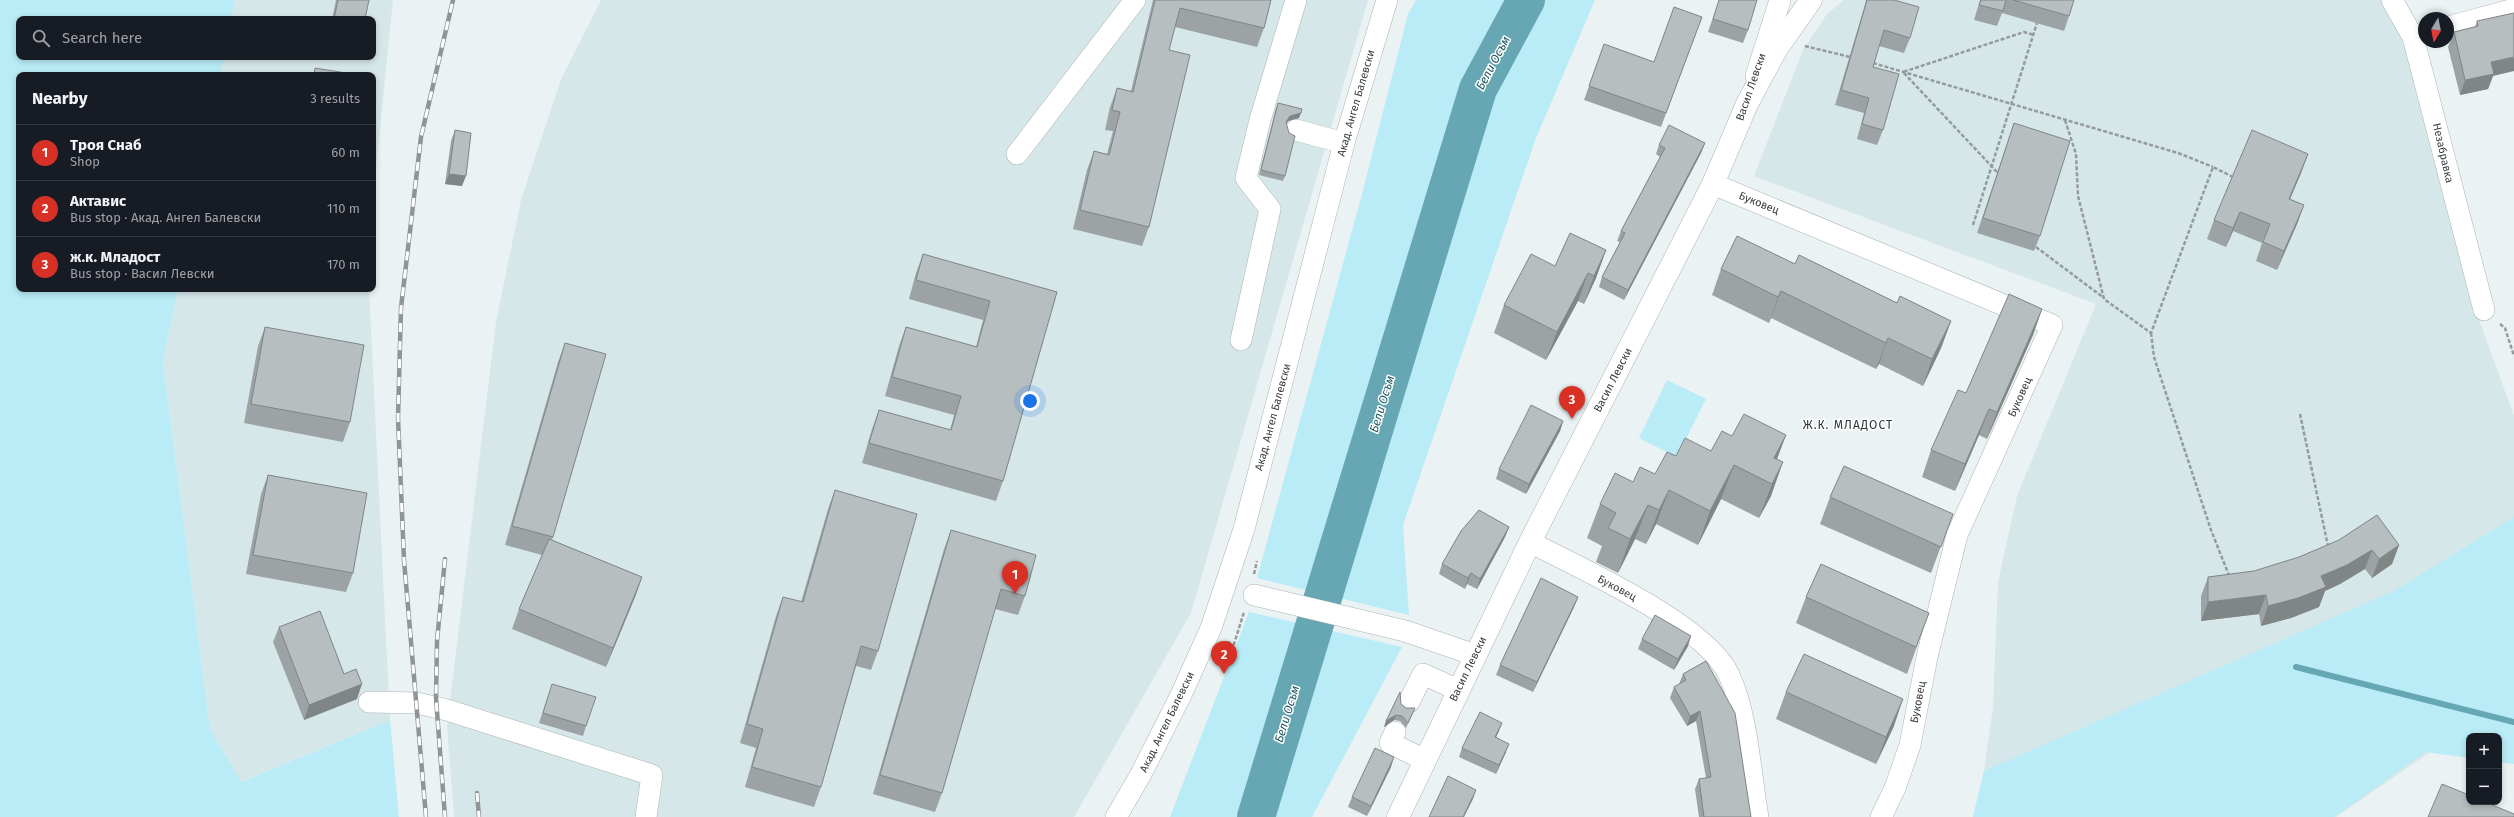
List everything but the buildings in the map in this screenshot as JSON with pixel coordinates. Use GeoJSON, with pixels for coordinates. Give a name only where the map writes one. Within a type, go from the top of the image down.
{"type":"FeatureCollection","features":[{"type":"Feature","properties":{"kind":"main road"},"geometry":{"type":"LineString","coordinates":[[1747,104],[1782,40],[1811,0]]}},
{"type":"Feature","properties":{"kind":"main road","name":"Васил Левски"},"geometry":{"type":"LineString","coordinates":[[1398,817],[1530,542],[1713,184],[1747,104]]}},
{"type":"Feature","properties":{"kind":"street"},"geometry":{"type":"LineString","coordinates":[[1017,154],[1135,0]]}},
{"type":"Feature","properties":{"kind":"street"},"geometry":{"type":"LineString","coordinates":[[1241,340],[1270,210],[1246,178],[1265,121],[1296,0]]}},
{"type":"Feature","properties":{"kind":"street","name":"Акад. Ангел Балевски"},"geometry":{"type":"LineString","coordinates":[[1116,817],[1154,748],[1211,628],[1244,529],[1344,143],[1387,0]]}},
{"type":"Feature","properties":{"kind":"street","name":"Васил Левски"},"geometry":{"type":"LineString","coordinates":[[1747,104],[1780,0]]}},
{"type":"Feature","properties":{"kind":"street","name":"Незабравка"},"geometry":{"type":"LineString","coordinates":[[2392,0],[2418,36]]}},
{"type":"Feature","properties":{"kind":"street"},"geometry":{"type":"LineString","coordinates":[[2454,25],[2514,9]]}},
{"type":"Feature","properties":{"kind":"street","name":"Незабравка"},"geometry":{"type":"LineString","coordinates":[[2421,48],[2484,310]]}},
{"type":"Feature","properties":{"kind":"street"},"geometry":{"type":"LineString","coordinates":[[1296,130],[1344,143]]}},
{"type":"Feature","properties":{"kind":"street","name":"Буковец"},"geometry":{"type":"LineString","coordinates":[[1713,184],[2052,325],[1957,535],[1927,657],[1910,745],[1895,788],[1881,817]]}},
{"type":"Feature","properties":{"kind":"street","name":"Буковец"},"geometry":{"type":"LineString","coordinates":[[1530,542],[1670,617],[1710,647],[1729,673],[1739,700],[1758,817]]}},
{"type":"Feature","properties":{"kind":"street"},"geometry":{"type":"LineString","coordinates":[[1249,603],[1405,631],[1475,655]]}},
{"type":"Feature","properties":{"kind":"street"},"geometry":{"type":"LineString","coordinates":[[1410,702],[1423,674],[1458,690]]}},
{"type":"Feature","properties":{"kind":"street"},"geometry":{"type":"LineString","coordinates":[[369,702],[417,703],[447,710],[652,775],[646,817]]}},
{"type":"Feature","properties":{"kind":"street"},"geometry":{"type":"LineString","coordinates":[[1395,732],[1390,744],[1425,760]]}},
{"type":"Feature","properties":{"kind":"path"},"geometry":{"type":"LineString","coordinates":[[1974,225],[2037,23]]}},
{"type":"Feature","properties":{"kind":"path"},"geometry":{"type":"LineString","coordinates":[[1903,72],[2024,32],[2034,35]]}},
{"type":"Feature","properties":{"kind":"path"},"geometry":{"type":"LineString","coordinates":[[1782,40],[1850,57]]}},
{"type":"Feature","properties":{"kind":"path"},"geometry":{"type":"LineString","coordinates":[[1873,63],[2178,153],[2234,177]]}},
{"type":"Feature","properties":{"kind":"path"},"geometry":{"type":"LineString","coordinates":[[1903,72],[1997,172]]}},
{"type":"Feature","properties":{"kind":"path"},"geometry":{"type":"LineString","coordinates":[[2065,120],[2076,154],[2078,196],[2104,299]]}},
{"type":"Feature","properties":{"kind":"path"},"geometry":{"type":"LineString","coordinates":[[2213,167],[2151,333],[2154,357],[2208,522],[2230,580],[2233,580]]}},
{"type":"Feature","properties":{"kind":"path"},"geometry":{"type":"LineString","coordinates":[[2036,247],[2151,333]]}},
{"type":"Feature","properties":{"kind":"path"},"geometry":{"type":"LineString","coordinates":[[2484,310],[2505,328],[2514,356]]}},
{"type":"Feature","properties":{"kind":"path"},"geometry":{"type":"LineString","coordinates":[[2300,414],[2328,546],[2326,548]]}},
{"type":"Feature","properties":{"kind":"path"},"geometry":{"type":"LineString","coordinates":[[1234,644],[1249,603]]}},
{"type":"Feature","properties":{"kind":"shaded area"},"geometry":{"type":"Polygon","coordinates":[[[0,0],[235,0],[232,16],[16,16],[16,60],[223,60],[221,72],[16,72],[16,292],[177,292],[163,361],[210,729],[241,782],[390,720],[399,817],[0,817],[0,0]]]}},
{"type":"Feature","properties":{"kind":"shaded area"},"geometry":{"type":"Polygon","coordinates":[[[235,0],[393,0],[376,168],[376,72],[221,72],[223,60],[376,60],[376,16],[232,16],[235,0]]]}},
{"type":"Feature","properties":{"kind":"shaded area"},"geometry":{"type":"Polygon","coordinates":[[[601,0],[1368,0],[1191,613],[1074,817],[454,817],[447,726],[496,322],[521,200],[561,79],[601,0]]]}},
{"type":"Feature","properties":{"kind":"shaded area"},"geometry":{"type":"Polygon","coordinates":[[[1416,0],[1595,0],[1536,138],[1403,525],[1409,615],[1257,578],[1362,194],[1408,14],[1416,0]]]}},
{"type":"Feature","properties":{"kind":"shaded area"},"geometry":{"type":"Polygon","coordinates":[[[1844,0],[2387,0],[2421,72],[2477,314],[2514,416],[2514,763],[2502,741],[2502,733],[2466,733],[2466,737],[2432,751],[2336,817],[1973,817],[1984,771],[1993,707],[1998,582],[2017,496],[2096,304],[1754,176],[1803,50],[1827,14],[1844,0]]]}},
{"type":"Feature","properties":{"kind":"shaded area"},"geometry":{"type":"Polygon","coordinates":[[[177,292],[369,292],[390,720],[240,782],[210,729],[163,360],[177,292]]]}},
{"type":"Feature","properties":{"kind":"shaded area"},"geometry":{"type":"Polygon","coordinates":[[[1667,380],[1706,399],[1677,457],[1639,438],[1667,380]]]}},
{"type":"Feature","properties":{"kind":"shaded area"},"geometry":{"type":"Polygon","coordinates":[[[2514,517],[2514,764],[2502,762],[2502,733],[2466,733],[2466,758],[2425,752],[2334,817],[1973,817],[1984,771],[2394,591],[2514,517]]]}},
{"type":"Feature","properties":{"kind":"shaded area"},"geometry":{"type":"Polygon","coordinates":[[[1249,612],[1402,647],[1312,817],[1170,817],[1249,612]]]}},
{"type":"Feature","properties":{"kind":"waterway","name":"Бели Осъм"},"geometry":{"type":"LineString","coordinates":[[1256,817],[1478,89],[1526,0]]}},
{"type":"Feature","properties":{"kind":"waterway"},"geometry":{"type":"LineString","coordinates":[[2296,667],[2514,722]]}},
{"type":"Feature","properties":{"kind":"railway"},"geometry":{"type":"LineString","coordinates":[[426,817],[404,560],[398,418],[401,308],[421,137],[453,0]]}},
{"type":"Feature","properties":{"kind":"railway"},"geometry":{"type":"LineString","coordinates":[[445,559],[437,641],[436,698],[445,817]]}},
{"type":"Feature","properties":{"kind":"railway"},"geometry":{"type":"LineString","coordinates":[[477,793],[479,817]]}},
{"type":"Feature","properties":{"kind":"place","name":"ж.к. Младост"},"geometry":{"type":"Point","coordinates":[1572,419]}},
{"type":"Feature","properties":{"kind":"place","name":"Троя Снаб"},"geometry":{"type":"Point","coordinates":[1015,594]}},
{"type":"Feature","properties":{"kind":"place","name":"Актавис"},"geometry":{"type":"Point","coordinates":[1224,674]}},
{"type":"Feature","properties":{"kind":"district","name":"Ж.К. МЛАДОСТ"},"geometry":{"type":"Point","coordinates":[1848,425]}}]}
